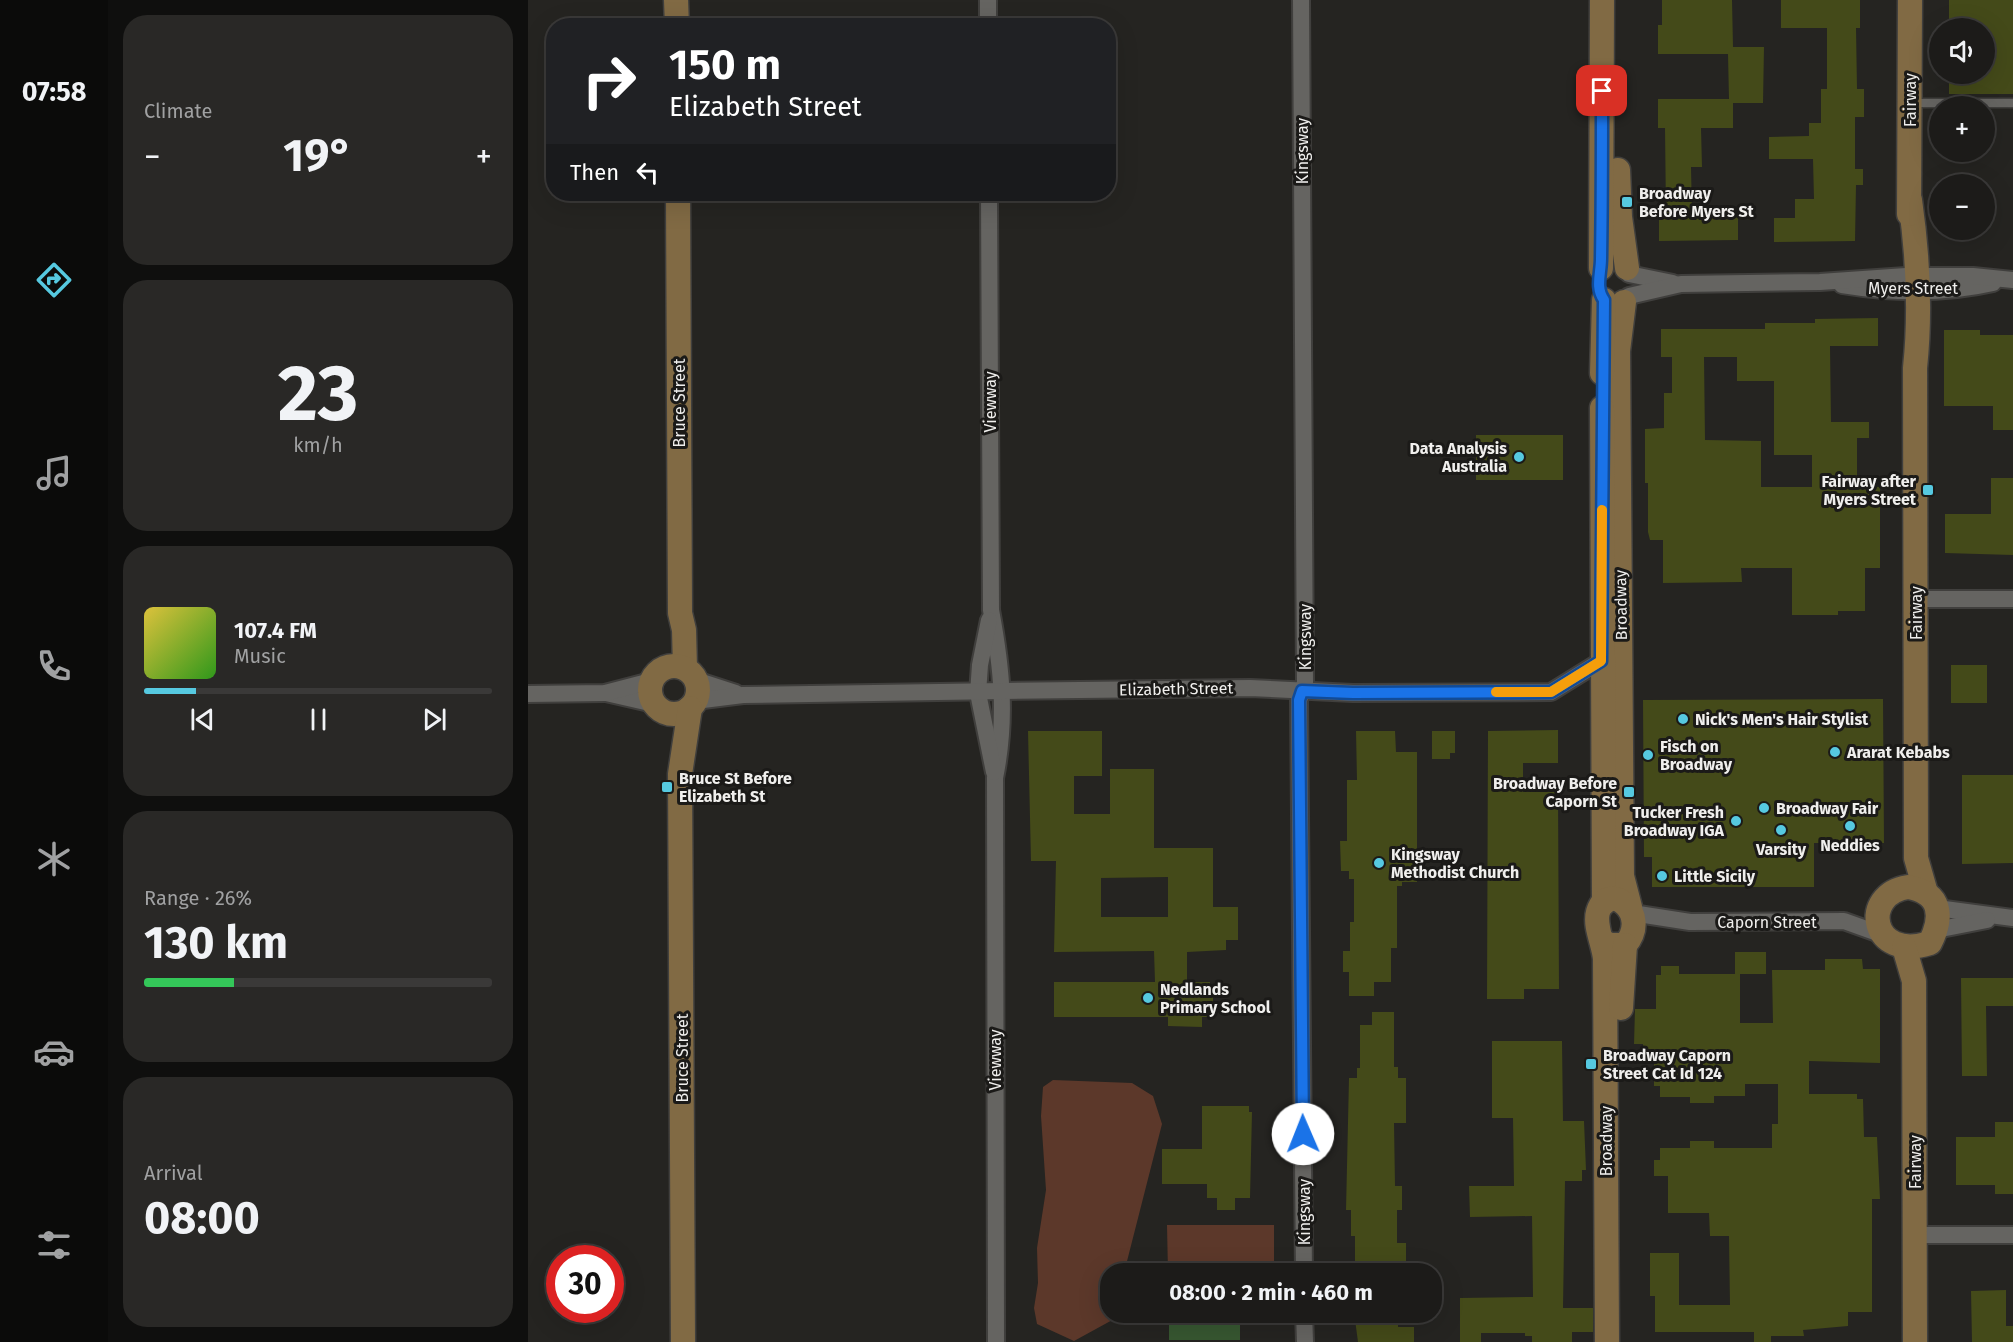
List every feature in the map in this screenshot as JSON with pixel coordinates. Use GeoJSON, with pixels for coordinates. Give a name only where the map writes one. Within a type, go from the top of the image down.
{"type":"FeatureCollection","features":[{"type":"Feature","properties":{"kind":"main road"},"geometry":{"type":"LineString","coordinates":[[676,0],[677,18]]}},
{"type":"Feature","properties":{"kind":"main road"},"geometry":{"type":"LineString","coordinates":[[1602,0],[1599,291],[1623,288]]}},
{"type":"Feature","properties":{"kind":"main road","name":"Broadway"},"geometry":{"type":"LineString","coordinates":[[1617,0],[1618,170],[1623,288],[1601,661],[1604,903],[1598,911],[1597,923],[1625,927]]}},
{"type":"Feature","properties":{"kind":"main road","name":"Fairway"},"geometry":{"type":"LineString","coordinates":[[1910,0],[1912,283],[1919,328],[1915,368],[1916,858],[1932,918],[1914,981],[1915,1342]]}},
{"type":"Feature","properties":{"kind":"main road","name":"Bruce Street"},"geometry":{"type":"LineString","coordinates":[[678,201],[680,613],[684,630],[675,690],[680,774],[684,1342]]}},
{"type":"Feature","properties":{"kind":"main road","name":"Broadway"},"geometry":{"type":"LineString","coordinates":[[1607,1342],[1625,927],[1622,865],[1618,351],[1623,288]]}},
{"type":"Feature","properties":{"kind":"main road","name":"Fairway"},"geometry":{"type":"LineString","coordinates":[[1914,981],[1878,916],[1880,907],[1891,892],[1899,888],[1916,858]]}},
{"type":"Feature","properties":{"kind":"main road"},"geometry":{"type":"LineString","coordinates":[[1893,941],[1932,918],[1908,887],[1899,888]]}},
{"type":"Feature","properties":{"kind":"main road"},"geometry":{"type":"LineString","coordinates":[[1604,903],[1611,900],[1622,900],[1625,927]]}},
{"type":"Feature","properties":{"kind":"main road","name":"Broadway"},"geometry":{"type":"LineString","coordinates":[[1622,1342],[1621,981],[1625,927]]}},
{"type":"Feature","properties":{"kind":"street"},"geometry":{"type":"LineString","coordinates":[[988,0],[988,18]]}},
{"type":"Feature","properties":{"kind":"street","name":"Kingsway"},"geometry":{"type":"LineString","coordinates":[[1301,0],[1305,683],[1299,700],[1304,1263]]}},
{"type":"Feature","properties":{"kind":"street","name":"Viewway"},"geometry":{"type":"LineString","coordinates":[[989,201],[991,610],[1002,665],[1003,691],[1002,744],[995,778]]}},
{"type":"Feature","properties":{"kind":"street","name":"Myers Street"},"geometry":{"type":"LineString","coordinates":[[1623,288],[1681,284],[1912,283],[1973,276],[2009,280]]}},
{"type":"Feature","properties":{"kind":"street"},"geometry":{"type":"LineString","coordinates":[[1916,599],[2013,599]]}},
{"type":"Feature","properties":{"kind":"street","name":"Viewway"},"geometry":{"type":"LineString","coordinates":[[991,610],[980,665],[978,693],[995,778],[996,1342]]}},
{"type":"Feature","properties":{"kind":"street","name":"Elizabeth Street"},"geometry":{"type":"LineString","coordinates":[[528,694],[675,690],[743,695],[1250,688],[1353,693],[1551,692],[1601,661]]}},
{"type":"Feature","properties":{"kind":"street","name":"Elizabeth Street"},"geometry":{"type":"LineString","coordinates":[[605,693],[675,690]]}},
{"type":"Feature","properties":{"kind":"street","name":"Caporn Street"},"geometry":{"type":"LineString","coordinates":[[1625,927],[1690,922],[1844,921],[1880,907]]}},
{"type":"Feature","properties":{"kind":"street"},"geometry":{"type":"LineString","coordinates":[[1932,918],[2006,918]]}},
{"type":"Feature","properties":{"kind":"street","name":"Caporn Street"},"geometry":{"type":"LineString","coordinates":[[1844,921],[1893,941]]}},
{"type":"Feature","properties":{"kind":"street"},"geometry":{"type":"LineString","coordinates":[[1915,1235],[2013,1235]]}},
{"type":"Feature","properties":{"kind":"street"},"geometry":{"type":"LineString","coordinates":[[1304,1323],[1305,1342]]}},
{"type":"Feature","properties":{"kind":"lane"},"geometry":{"type":"LineString","coordinates":[[1911,103],[2013,103]]}},
{"type":"Feature","properties":{"kind":"shaded area"},"geometry":{"type":"Polygon","coordinates":[[[1053,1080],[1132,1083],[1153,1096],[1162,1124],[1127,1263],[1100,1263],[1100,1323],[1107,1323],[1074,1341],[1037,1324],[1034,1308],[1038,1283],[1037,1248],[1046,1190],[1041,1116],[1043,1087],[1053,1080]]]}},
{"type":"Feature","properties":{"kind":"shaded area"},"geometry":{"type":"Polygon","coordinates":[[[1167,1225],[1274,1225],[1274,1263],[1168,1263],[1167,1225]]]}},
{"type":"Feature","properties":{"kind":"shaded area"},"geometry":{"type":"Polygon","coordinates":[[[1169,1323],[1240,1323],[1240,1340],[1169,1340],[1169,1323]]]}},
{"type":"Feature","properties":{"kind":"building"},"geometry":{"type":"Polygon","coordinates":[[[1662,0],[1732,0],[1733,47],[1764,47],[1763,103],[1733,103],[1733,128],[1701,128],[1702,167],[1691,167],[1692,214],[1738,214],[1738,240],[1659,241],[1659,215],[1666,215],[1665,128],[1658,128],[1658,99],[1729,99],[1728,54],[1658,54],[1658,25],[1662,25],[1662,0]]]}},
{"type":"Feature","properties":{"kind":"building"},"geometry":{"type":"Polygon","coordinates":[[[1781,0],[1860,0],[1860,28],[1856,28],[1857,89],[1864,89],[1864,117],[1855,117],[1855,169],[1863,169],[1863,185],[1856,185],[1855,241],[1774,242],[1774,218],[1795,218],[1795,199],[1814,199],[1813,159],[1769,159],[1769,137],[1809,136],[1809,123],[1821,123],[1821,89],[1827,89],[1827,28],[1781,28],[1781,0]]]}},
{"type":"Feature","properties":{"kind":"building"},"geometry":{"type":"Polygon","coordinates":[[[1949,0],[2013,0],[2013,94],[1949,94],[1949,84],[1995,84],[1995,18],[1949,18],[1949,0]]]}},
{"type":"Feature","properties":{"kind":"building"},"geometry":{"type":"Polygon","coordinates":[[[1878,318],[1878,346],[1830,346],[1831,422],[1869,422],[1869,438],[1857,438],[1857,487],[1880,487],[1880,568],[1865,568],[1865,611],[1838,611],[1838,615],[1792,615],[1792,568],[1741,568],[1742,582],[1663,583],[1663,540],[1650,540],[1648,483],[1645,483],[1645,429],[1664,428],[1664,393],[1672,393],[1672,357],[1661,357],[1661,329],[1765,329],[1765,323],[1815,323],[1815,319],[1878,318]],[[1704,357],[1705,440],[1761,441],[1761,487],[1812,487],[1812,455],[1774,455],[1774,381],[1737,381],[1737,357],[1704,357]]]}},
{"type":"Feature","properties":{"kind":"building"},"geometry":{"type":"Polygon","coordinates":[[[1944,330],[1980,330],[1980,335],[2013,335],[2013,430],[1993,430],[1993,406],[1944,406],[1944,330]]]}},
{"type":"Feature","properties":{"kind":"building","name":"Data Analysis Australia"},"geometry":{"type":"Polygon","coordinates":[[[1476,435],[1563,435],[1563,480],[1476,480],[1476,435]]]}},
{"type":"Feature","properties":{"kind":"building"},"geometry":{"type":"Polygon","coordinates":[[[1991,478],[2013,478],[2013,555],[1945,553],[1945,514],[1991,514],[1991,478]]]}},
{"type":"Feature","properties":{"kind":"building"},"geometry":{"type":"Polygon","coordinates":[[[1951,665],[1987,665],[1987,703],[1951,703],[1951,665]]]}},
{"type":"Feature","properties":{"kind":"building","name":"Broadway Fair"},"geometry":{"type":"Polygon","coordinates":[[[1883,699],[1884,843],[1814,843],[1814,887],[1652,887],[1652,857],[1644,857],[1643,700],[1883,699]]]}},
{"type":"Feature","properties":{"kind":"building"},"geometry":{"type":"Polygon","coordinates":[[[1558,730],[1558,763],[1523,763],[1523,792],[1558,792],[1559,989],[1524,989],[1524,999],[1487,999],[1488,731],[1558,730]]]}},
{"type":"Feature","properties":{"kind":"building"},"geometry":{"type":"Polygon","coordinates":[[[1028,731],[1102,731],[1102,776],[1074,776],[1074,814],[1110,814],[1110,769],[1154,769],[1154,848],[1213,848],[1213,907],[1238,907],[1238,940],[1226,940],[1226,950],[1187,952],[1187,982],[1210,982],[1210,989],[1213,989],[1213,1010],[1210,1010],[1210,1017],[1202,1017],[1202,1027],[1168,1026],[1168,1017],[1054,1017],[1054,982],[1155,982],[1154,951],[1054,952],[1056,861],[1031,861],[1028,731]],[[1168,877],[1101,878],[1101,917],[1168,917],[1168,877]]]}},
{"type":"Feature","properties":{"kind":"building"},"geometry":{"type":"Polygon","coordinates":[[[1356,731],[1395,731],[1396,752],[1417,752],[1417,882],[1402,882],[1402,886],[1397,886],[1397,948],[1391,948],[1391,982],[1374,982],[1374,996],[1349,996],[1349,972],[1343,972],[1343,951],[1350,951],[1350,922],[1354,922],[1354,879],[1349,879],[1349,871],[1341,871],[1340,841],[1347,841],[1347,780],[1357,780],[1356,731]]]}},
{"type":"Feature","properties":{"kind":"building"},"geometry":{"type":"Polygon","coordinates":[[[1432,731],[1455,731],[1455,753],[1450,753],[1450,759],[1432,759],[1432,731]]]}},
{"type":"Feature","properties":{"kind":"building"},"geometry":{"type":"Polygon","coordinates":[[[1962,775],[2013,775],[2013,863],[1962,864],[1962,775]]]}},
{"type":"Feature","properties":{"kind":"building"},"geometry":{"type":"Polygon","coordinates":[[[1735,952],[1766,952],[1766,974],[1735,974],[1735,952]]]}},
{"type":"Feature","properties":{"kind":"building"},"geometry":{"type":"Polygon","coordinates":[[[1825,959],[1862,959],[1863,969],[1880,969],[1880,1063],[1809,1061],[1809,1094],[1857,1094],[1857,1099],[1863,1099],[1864,1137],[1877,1137],[1880,1199],[1872,1199],[1872,1312],[1848,1312],[1848,1326],[1803,1330],[1804,1336],[1771,1336],[1771,1342],[1754,1342],[1754,1332],[1655,1332],[1655,1296],[1650,1296],[1650,1253],[1679,1253],[1679,1305],[1730,1305],[1729,1236],[1710,1236],[1709,1213],[1668,1213],[1668,1176],[1654,1176],[1654,1160],[1660,1160],[1660,1148],[1690,1148],[1690,1141],[1714,1141],[1714,1148],[1772,1148],[1772,1124],[1778,1124],[1778,1084],[1745,1084],[1745,1096],[1714,1096],[1714,1103],[1690,1103],[1690,1097],[1660,1097],[1660,1086],[1654,1086],[1654,1050],[1643,1050],[1643,1044],[1634,1044],[1635,1009],[1656,1009],[1656,975],[1661,975],[1661,966],[1679,966],[1679,974],[1740,974],[1740,1023],[1773,1023],[1772,970],[1825,970],[1825,959]]]}},
{"type":"Feature","properties":{"kind":"building"},"geometry":{"type":"Polygon","coordinates":[[[1961,978],[2013,978],[2013,1006],[1986,1006],[1987,1076],[1962,1076],[1961,978]]]}},
{"type":"Feature","properties":{"kind":"building"},"geometry":{"type":"Polygon","coordinates":[[[1372,1012],[1394,1012],[1394,1067],[1398,1067],[1398,1078],[1406,1078],[1406,1123],[1394,1123],[1395,1186],[1402,1186],[1402,1210],[1397,1210],[1397,1243],[1406,1243],[1406,1263],[1355,1263],[1355,1236],[1351,1236],[1351,1210],[1346,1210],[1349,1078],[1357,1078],[1357,1068],[1360,1068],[1360,1025],[1372,1025],[1372,1012]]]}},
{"type":"Feature","properties":{"kind":"building"},"geometry":{"type":"Polygon","coordinates":[[[1492,1041],[1562,1041],[1563,1121],[1584,1121],[1586,1170],[1582,1170],[1582,1181],[1565,1181],[1563,1308],[1593,1308],[1593,1332],[1572,1332],[1572,1342],[1532,1342],[1532,1336],[1525,1336],[1525,1333],[1481,1333],[1481,1342],[1460,1342],[1460,1298],[1533,1297],[1532,1216],[1470,1217],[1469,1186],[1514,1186],[1513,1118],[1492,1118],[1492,1041]]]}},
{"type":"Feature","properties":{"kind":"building"},"geometry":{"type":"Polygon","coordinates":[[[1202,1106],[1249,1106],[1249,1112],[1252,1112],[1250,1198],[1235,1198],[1235,1210],[1217,1210],[1217,1198],[1207,1198],[1207,1184],[1162,1184],[1162,1149],[1202,1149],[1202,1106]]]}},
{"type":"Feature","properties":{"kind":"building"},"geometry":{"type":"Polygon","coordinates":[[[1995,1122],[2013,1122],[2013,1194],[1995,1194],[1995,1185],[1956,1185],[1956,1137],[1995,1137],[1995,1122]]]}},
{"type":"Feature","properties":{"kind":"building"},"geometry":{"type":"Polygon","coordinates":[[[2006,1290],[2006,1326],[2013,1326],[2013,1342],[1972,1342],[1971,1291],[2006,1290]]]}},
{"type":"Feature","properties":{"kind":"building"},"geometry":{"type":"Polygon","coordinates":[[[1355,1323],[1398,1323],[1398,1327],[1414,1327],[1414,1342],[1358,1342],[1355,1323]]]}},
{"type":"Feature","properties":{"kind":"slow traffic"},"geometry":{"type":"LineString","coordinates":[[1496,692],[1551,692],[1601,661],[1602,510]]}},
{"type":"Feature","properties":{"kind":"place","name":"Broadway Before Myers St"},"geometry":{"type":"Point","coordinates":[1627,202]}},
{"type":"Feature","properties":{"kind":"place","name":"Data Analysis Australia"},"geometry":{"type":"Point","coordinates":[1519,457]}},
{"type":"Feature","properties":{"kind":"place","name":"Fairway after Myers Street"},"geometry":{"type":"Point","coordinates":[1928,490]}},
{"type":"Feature","properties":{"kind":"place","name":"Nick's Men's Hair Stylist"},"geometry":{"type":"Point","coordinates":[1683,719]}},
{"type":"Feature","properties":{"kind":"place","name":"Ararat Kebabs"},"geometry":{"type":"Point","coordinates":[1835,752]}},
{"type":"Feature","properties":{"kind":"place","name":"Fisch on Broadway"},"geometry":{"type":"Point","coordinates":[1648,755]}},
{"type":"Feature","properties":{"kind":"place","name":"Bruce St Before Elizabeth St"},"geometry":{"type":"Point","coordinates":[667,787]}},
{"type":"Feature","properties":{"kind":"place","name":"Broadway Before Caporn St"},"geometry":{"type":"Point","coordinates":[1629,792]}},
{"type":"Feature","properties":{"kind":"place","name":"Broadway Fair"},"geometry":{"type":"Point","coordinates":[1764,808]}},
{"type":"Feature","properties":{"kind":"place","name":"Tucker Fresh Broadway IGA"},"geometry":{"type":"Point","coordinates":[1736,821]}},
{"type":"Feature","properties":{"kind":"place","name":"Neddies"},"geometry":{"type":"Point","coordinates":[1850,826]}},
{"type":"Feature","properties":{"kind":"place","name":"Varsity"},"geometry":{"type":"Point","coordinates":[1781,830]}},
{"type":"Feature","properties":{"kind":"place","name":"Kingsway Methodist Church"},"geometry":{"type":"Point","coordinates":[1379,863]}},
{"type":"Feature","properties":{"kind":"place","name":"Little Sicily"},"geometry":{"type":"Point","coordinates":[1662,876]}},
{"type":"Feature","properties":{"kind":"place","name":"Nedlands Primary School"},"geometry":{"type":"Point","coordinates":[1148,998]}},
{"type":"Feature","properties":{"kind":"place","name":"Broadway Caporn Street Cat Id 124"},"geometry":{"type":"Point","coordinates":[1591,1064]}},
{"type":"Feature","properties":{"kind":"route"},"geometry":{"type":"LineString","coordinates":[[1303,1134],[1299,700],[1302,691],[1551,692],[1601,661],[1604,300],[1599,291],[1599,276],[1601,268],[1602,91]]}}]}
